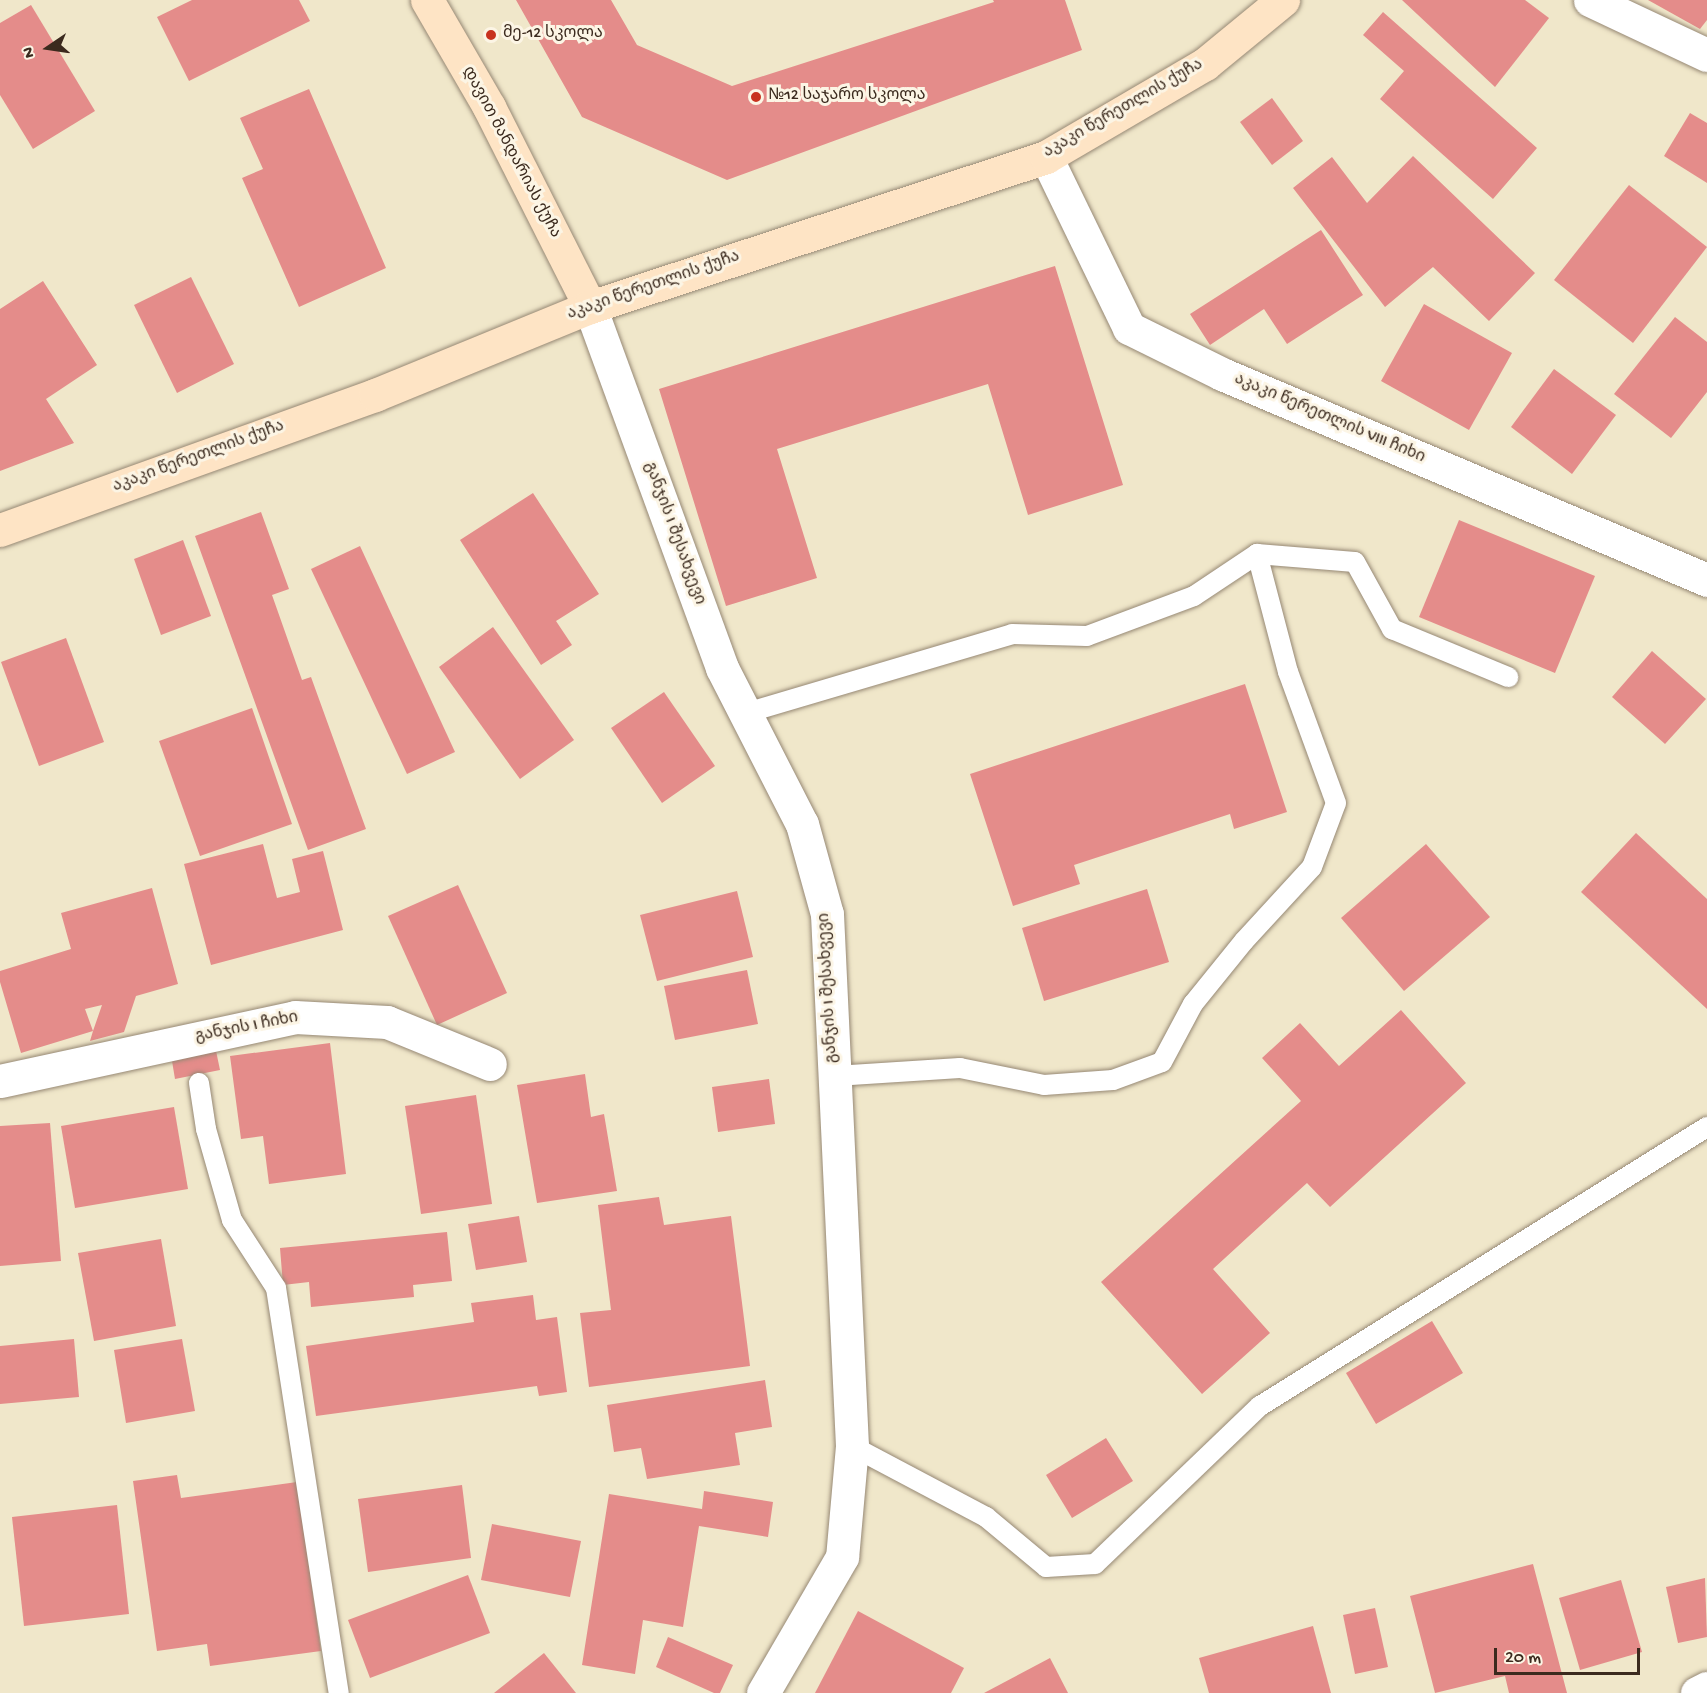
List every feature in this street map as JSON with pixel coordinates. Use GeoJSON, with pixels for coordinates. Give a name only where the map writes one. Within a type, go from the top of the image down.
{"type":"FeatureCollection","features":[{"type":"Feature","properties":{"kind":"main road","name":"დავით მანდარიას ქუჩა"},"geometry":{"type":"LineString","coordinates":[[427,0],[489,106],[590,307]]}},
{"type":"Feature","properties":{"kind":"main road","name":"აკაკი წერეთლის ქუჩა"},"geometry":{"type":"LineString","coordinates":[[0,530],[375,395],[590,307],[1046,157],[1205,64],[1282,0]]}},
{"type":"Feature","properties":{"kind":"street"},"geometry":{"type":"LineString","coordinates":[[1590,0],[1707,55]]}},
{"type":"Feature","properties":{"kind":"street","name":"აკაკი წერეთლის VIII ჩიხი"},"geometry":{"type":"LineString","coordinates":[[1046,157],[1129,328],[1222,374],[1707,580]]}},
{"type":"Feature","properties":{"kind":"street","name":"განჯის I შესახვევი"},"geometry":{"type":"LineString","coordinates":[[590,307],[722,668],[802,824],[827,914],[852,1446],[842,1557],[763,1693]]}},
{"type":"Feature","properties":{"kind":"street","name":"განჯის I ჩიხი"},"geometry":{"type":"LineString","coordinates":[[0,1081],[295,1017],[387,1022],[490,1064]]}},
{"type":"Feature","properties":{"kind":"street"},"geometry":{"type":"LineString","coordinates":[[1697,1693],[1707,1688]]}},
{"type":"Feature","properties":{"kind":"lane"},"geometry":{"type":"LineString","coordinates":[[746,713],[1012,634],[1087,636],[1194,596],[1257,554],[1355,562],[1392,628],[1508,677]]}},
{"type":"Feature","properties":{"kind":"lane"},"geometry":{"type":"LineString","coordinates":[[835,1076],[960,1068],[1044,1085],[1113,1080],[1162,1062],[1193,1004],[1244,942],[1312,867],[1336,803],[1288,672],[1257,554]]}},
{"type":"Feature","properties":{"kind":"lane"},"geometry":{"type":"LineString","coordinates":[[199,1083],[206,1130],[232,1220],[276,1288],[339,1693]]}},
{"type":"Feature","properties":{"kind":"lane"},"geometry":{"type":"LineString","coordinates":[[852,1446],[986,1516],[1046,1567],[1095,1564],[1260,1406],[1707,1127]]}},
{"type":"Feature","properties":{"kind":"building"},"geometry":{"type":"Polygon","coordinates":[[[192,0],[299,0],[310,21],[189,81],[157,17],[192,0]]]}},
{"type":"Feature","properties":{"kind":"building","name":"№12 საჯარო სკოლა"},"geometry":{"type":"Polygon","coordinates":[[[516,0],[611,0],[637,45],[732,86],[994,2],[993,0],[1065,0],[1082,50],[727,180],[582,117],[516,0]]]}},
{"type":"Feature","properties":{"kind":"building"},"geometry":{"type":"Polygon","coordinates":[[[1402,0],[1525,0],[1549,18],[1495,87],[1402,0]]]}},
{"type":"Feature","properties":{"kind":"building"},"geometry":{"type":"Polygon","coordinates":[[[1648,0],[1707,0],[1707,20],[1700,29],[1648,0]]]}},
{"type":"Feature","properties":{"kind":"building"},"geometry":{"type":"Polygon","coordinates":[[[31,5],[95,111],[33,149],[0,95],[0,23],[31,5]]]}},
{"type":"Feature","properties":{"kind":"building"},"geometry":{"type":"Polygon","coordinates":[[[1383,12],[1537,148],[1493,199],[1380,99],[1404,71],[1363,35],[1383,12]]]}},
{"type":"Feature","properties":{"kind":"building"},"geometry":{"type":"Polygon","coordinates":[[[309,89],[386,268],[299,307],[242,178],[263,169],[240,118],[309,89]]]}},
{"type":"Feature","properties":{"kind":"building"},"geometry":{"type":"Polygon","coordinates":[[[1272,98],[1303,141],[1272,165],[1240,122],[1272,98]]]}},
{"type":"Feature","properties":{"kind":"building"},"geometry":{"type":"Polygon","coordinates":[[[1690,113],[1707,123],[1707,183],[1664,156],[1690,113]]]}},
{"type":"Feature","properties":{"kind":"building"},"geometry":{"type":"Polygon","coordinates":[[[1413,156],[1535,273],[1489,321],[1433,267],[1385,307],[1293,188],[1332,157],[1367,203],[1413,156]]]}},
{"type":"Feature","properties":{"kind":"building"},"geometry":{"type":"Polygon","coordinates":[[[1629,185],[1707,247],[1633,343],[1554,280],[1629,185]]]}},
{"type":"Feature","properties":{"kind":"building"},"geometry":{"type":"Polygon","coordinates":[[[1321,230],[1363,295],[1287,344],[1264,309],[1210,345],[1190,314],[1321,230]]]}},
{"type":"Feature","properties":{"kind":"building"},"geometry":{"type":"Polygon","coordinates":[[[1055,266],[1123,485],[1028,515],[988,384],[777,449],[817,578],[726,606],[659,389],[1055,266]]]}},
{"type":"Feature","properties":{"kind":"building"},"geometry":{"type":"Polygon","coordinates":[[[191,277],[234,364],[177,393],[134,305],[191,277]]]}},
{"type":"Feature","properties":{"kind":"building"},"geometry":{"type":"Polygon","coordinates":[[[43,281],[97,365],[46,399],[74,443],[0,471],[0,309],[43,281]]]}},
{"type":"Feature","properties":{"kind":"building"},"geometry":{"type":"Polygon","coordinates":[[[1424,304],[1512,353],[1469,430],[1381,381],[1424,304]]]}},
{"type":"Feature","properties":{"kind":"building"},"geometry":{"type":"Polygon","coordinates":[[[1675,317],[1707,342],[1707,392],[1671,438],[1614,394],[1675,317]]]}},
{"type":"Feature","properties":{"kind":"building"},"geometry":{"type":"Polygon","coordinates":[[[1554,369],[1616,415],[1572,474],[1511,427],[1554,369]]]}},
{"type":"Feature","properties":{"kind":"building"},"geometry":{"type":"Polygon","coordinates":[[[533,493],[599,594],[556,621],[572,645],[541,665],[460,540],[533,493]]]}},
{"type":"Feature","properties":{"kind":"building"},"geometry":{"type":"Polygon","coordinates":[[[261,512],[289,589],[272,595],[302,680],[311,677],[366,829],[308,850],[195,536],[261,512]]]}},
{"type":"Feature","properties":{"kind":"building"},"geometry":{"type":"Polygon","coordinates":[[[1459,520],[1595,576],[1555,673],[1419,617],[1459,520]]]}},
{"type":"Feature","properties":{"kind":"building"},"geometry":{"type":"Polygon","coordinates":[[[183,540],[211,616],[161,635],[134,559],[183,540]]]}},
{"type":"Feature","properties":{"kind":"building"},"geometry":{"type":"Polygon","coordinates":[[[360,546],[455,752],[407,774],[311,569],[360,546]]]}},
{"type":"Feature","properties":{"kind":"building"},"geometry":{"type":"Polygon","coordinates":[[[493,627],[574,740],[520,779],[439,667],[493,627]]]}},
{"type":"Feature","properties":{"kind":"building"},"geometry":{"type":"Polygon","coordinates":[[[66,638],[104,742],[39,766],[1,662],[66,638]]]}},
{"type":"Feature","properties":{"kind":"building"},"geometry":{"type":"Polygon","coordinates":[[[1652,651],[1706,699],[1665,744],[1612,697],[1652,651]]]}},
{"type":"Feature","properties":{"kind":"building"},"geometry":{"type":"Polygon","coordinates":[[[1245,684],[1287,812],[1234,829],[1230,814],[1074,865],[1080,884],[1013,906],[970,774],[1245,684]]]}},
{"type":"Feature","properties":{"kind":"building"},"geometry":{"type":"Polygon","coordinates":[[[664,692],[715,766],[662,803],[611,728],[664,692]]]}},
{"type":"Feature","properties":{"kind":"building"},"geometry":{"type":"Polygon","coordinates":[[[252,708],[292,824],[200,856],[159,741],[252,708]]]}},
{"type":"Feature","properties":{"kind":"building"},"geometry":{"type":"Polygon","coordinates":[[[1636,833],[1707,899],[1707,1009],[1581,892],[1636,833]]]}},
{"type":"Feature","properties":{"kind":"building"},"geometry":{"type":"Polygon","coordinates":[[[263,844],[277,898],[300,892],[292,859],[323,851],[343,930],[211,965],[184,864],[263,844]]]}},
{"type":"Feature","properties":{"kind":"building"},"geometry":{"type":"Polygon","coordinates":[[[1426,844],[1490,917],[1404,991],[1341,918],[1426,844]]]}},
{"type":"Feature","properties":{"kind":"building"},"geometry":{"type":"Polygon","coordinates":[[[458,885],[507,993],[437,1025],[388,916],[458,885]]]}},
{"type":"Feature","properties":{"kind":"building"},"geometry":{"type":"Polygon","coordinates":[[[152,888],[178,984],[136,996],[124,1032],[90,1041],[93,1031],[21,1053],[0,982],[0,971],[71,949],[61,913],[152,888]],[[102,1005],[85,1009],[93,1031],[102,1005]]]}},
{"type":"Feature","properties":{"kind":"building"},"geometry":{"type":"Polygon","coordinates":[[[1147,889],[1169,962],[1044,1001],[1022,928],[1147,889]]]}},
{"type":"Feature","properties":{"kind":"building"},"geometry":{"type":"Polygon","coordinates":[[[737,891],[753,957],[657,981],[640,915],[737,891]]]}},
{"type":"Feature","properties":{"kind":"building"},"geometry":{"type":"Polygon","coordinates":[[[747,970],[758,1024],[675,1040],[664,986],[747,970]]]}},
{"type":"Feature","properties":{"kind":"building"},"geometry":{"type":"Polygon","coordinates":[[[1401,1010],[1466,1083],[1330,1207],[1307,1183],[1213,1269],[1270,1333],[1202,1394],[1101,1282],[1301,1101],[1262,1058],[1300,1023],[1339,1066],[1401,1010]]]}},
{"type":"Feature","properties":{"kind":"building"},"geometry":{"type":"Polygon","coordinates":[[[330,1043],[346,1174],[269,1184],[263,1136],[241,1139],[230,1056],[330,1043]]]}},
{"type":"Feature","properties":{"kind":"building"},"geometry":{"type":"Polygon","coordinates":[[[215,1046],[220,1070],[175,1079],[171,1055],[215,1046]]]}},
{"type":"Feature","properties":{"kind":"building"},"geometry":{"type":"Polygon","coordinates":[[[585,1074],[591,1117],[604,1114],[617,1191],[537,1203],[517,1085],[585,1074]]]}},
{"type":"Feature","properties":{"kind":"building"},"geometry":{"type":"Polygon","coordinates":[[[769,1079],[775,1124],[718,1132],[712,1087],[769,1079]]]}},
{"type":"Feature","properties":{"kind":"building"},"geometry":{"type":"Polygon","coordinates":[[[476,1095],[492,1204],[421,1214],[405,1106],[476,1095]]]}},
{"type":"Feature","properties":{"kind":"building"},"geometry":{"type":"Polygon","coordinates":[[[174,1107],[188,1189],[75,1208],[61,1126],[174,1107]]]}},
{"type":"Feature","properties":{"kind":"building"},"geometry":{"type":"Polygon","coordinates":[[[50,1123],[61,1261],[0,1266],[0,1126],[50,1123]]]}},
{"type":"Feature","properties":{"kind":"building"},"geometry":{"type":"Polygon","coordinates":[[[659,1197],[664,1225],[731,1216],[750,1366],[589,1387],[580,1313],[611,1310],[598,1205],[659,1197]]]}},
{"type":"Feature","properties":{"kind":"building"},"geometry":{"type":"Polygon","coordinates":[[[519,1216],[527,1262],[476,1270],[468,1224],[519,1216]]]}},
{"type":"Feature","properties":{"kind":"building"},"geometry":{"type":"Polygon","coordinates":[[[447,1232],[452,1281],[413,1285],[414,1297],[311,1307],[309,1282],[283,1285],[280,1248],[447,1232]]]}},
{"type":"Feature","properties":{"kind":"building"},"geometry":{"type":"Polygon","coordinates":[[[161,1239],[176,1326],[94,1341],[78,1253],[161,1239]]]}},
{"type":"Feature","properties":{"kind":"building"},"geometry":{"type":"Polygon","coordinates":[[[533,1295],[536,1320],[557,1317],[567,1392],[539,1396],[537,1386],[316,1416],[306,1346],[474,1322],[471,1303],[533,1295]]]}},
{"type":"Feature","properties":{"kind":"building"},"geometry":{"type":"Polygon","coordinates":[[[1432,1321],[1463,1373],[1376,1424],[1346,1373],[1432,1321]]]}},
{"type":"Feature","properties":{"kind":"building"},"geometry":{"type":"Polygon","coordinates":[[[74,1339],[79,1397],[0,1404],[0,1346],[74,1339]]]}},
{"type":"Feature","properties":{"kind":"building"},"geometry":{"type":"Polygon","coordinates":[[[182,1339],[195,1411],[126,1423],[114,1350],[182,1339]]]}},
{"type":"Feature","properties":{"kind":"building"},"geometry":{"type":"Polygon","coordinates":[[[765,1380],[772,1427],[735,1433],[740,1465],[647,1479],[641,1448],[614,1452],[607,1405],[765,1380]]]}},
{"type":"Feature","properties":{"kind":"building"},"geometry":{"type":"Polygon","coordinates":[[[1106,1438],[1133,1481],[1072,1518],[1046,1475],[1106,1438]]]}},
{"type":"Feature","properties":{"kind":"building"},"geometry":{"type":"Polygon","coordinates":[[[177,1475],[181,1498],[297,1482],[321,1651],[210,1666],[207,1644],[157,1651],[133,1481],[177,1475]]]}},
{"type":"Feature","properties":{"kind":"building"},"geometry":{"type":"Polygon","coordinates":[[[462,1485],[471,1558],[368,1572],[358,1499],[462,1485]]]}},
{"type":"Feature","properties":{"kind":"building"},"geometry":{"type":"Polygon","coordinates":[[[704,1491],[773,1502],[768,1537],[699,1526],[683,1627],[643,1620],[635,1674],[582,1665],[609,1494],[702,1509],[704,1491]]]}},
{"type":"Feature","properties":{"kind":"building"},"geometry":{"type":"Polygon","coordinates":[[[117,1505],[129,1614],[24,1626],[12,1517],[117,1505]]]}},
{"type":"Feature","properties":{"kind":"building"},"geometry":{"type":"Polygon","coordinates":[[[492,1524],[581,1541],[570,1597],[481,1580],[492,1524]]]}},
{"type":"Feature","properties":{"kind":"building"},"geometry":{"type":"Polygon","coordinates":[[[1533,1564],[1567,1693],[1509,1693],[1505,1676],[1435,1693],[1410,1596],[1533,1564]]]}},
{"type":"Feature","properties":{"kind":"building"},"geometry":{"type":"Polygon","coordinates":[[[468,1575],[490,1633],[370,1678],[348,1620],[468,1575]]]}},
{"type":"Feature","properties":{"kind":"building"},"geometry":{"type":"Polygon","coordinates":[[[1705,1578],[1707,1637],[1678,1643],[1666,1587],[1705,1578]]]}},
{"type":"Feature","properties":{"kind":"building"},"geometry":{"type":"Polygon","coordinates":[[[1621,1580],[1642,1652],[1580,1670],[1559,1598],[1621,1580]]]}},
{"type":"Feature","properties":{"kind":"building"},"geometry":{"type":"Polygon","coordinates":[[[1375,1608],[1388,1667],[1355,1674],[1343,1615],[1375,1608]]]}},
{"type":"Feature","properties":{"kind":"building"},"geometry":{"type":"Polygon","coordinates":[[[858,1611],[964,1668],[951,1693],[815,1693],[858,1611]]]}},
{"type":"Feature","properties":{"kind":"building"},"geometry":{"type":"Polygon","coordinates":[[[1313,1626],[1331,1693],[1209,1693],[1199,1658],[1313,1626]]]}},
{"type":"Feature","properties":{"kind":"building"},"geometry":{"type":"Polygon","coordinates":[[[668,1637],[733,1665],[720,1693],[714,1693],[656,1667],[668,1637]]]}},
{"type":"Feature","properties":{"kind":"building"},"geometry":{"type":"Polygon","coordinates":[[[544,1653],[576,1693],[494,1693],[544,1653]]]}},
{"type":"Feature","properties":{"kind":"building"},"geometry":{"type":"Polygon","coordinates":[[[1050,1658],[1068,1693],[984,1693],[1050,1658]]]}},
{"type":"Feature","properties":{"kind":"place","name":"მე-12 სკოლა"},"geometry":{"type":"Point","coordinates":[491,35]}},
{"type":"Feature","properties":{"kind":"place","name":"№12 საჯარო სკოლა"},"geometry":{"type":"Point","coordinates":[756,97]}}]}
